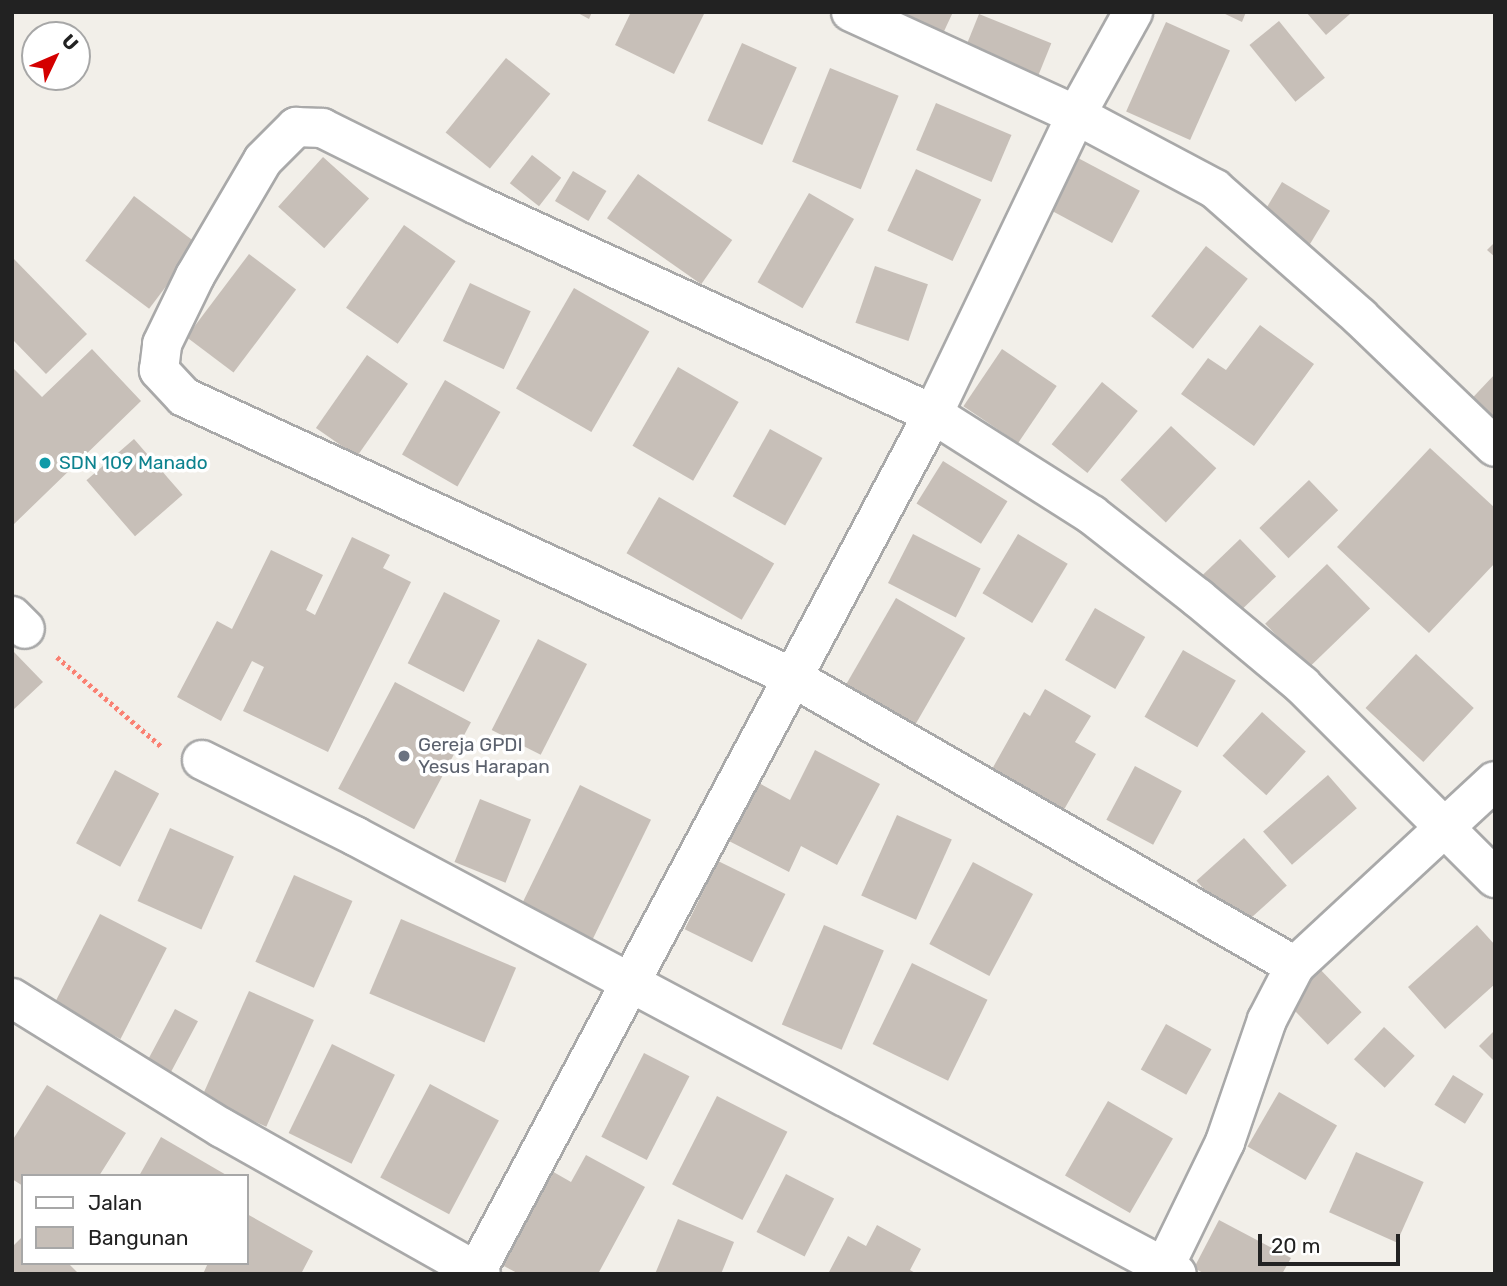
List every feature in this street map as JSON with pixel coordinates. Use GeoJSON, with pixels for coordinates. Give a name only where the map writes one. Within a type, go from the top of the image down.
{"type":"FeatureCollection","features":[{"type":"Feature","properties":{"kind":"street"},"geometry":{"type":"LineString","coordinates":[[851,12],[1076,115],[1215,189],[1360,317],[1495,447]]}},
{"type":"Feature","properties":{"kind":"street"},"geometry":{"type":"LineString","coordinates":[[12,998],[222,1128],[477,1273],[790,676],[933,414],[1076,115],[1133,12]]}},
{"type":"Feature","properties":{"kind":"street"},"geometry":{"type":"LineString","coordinates":[[1295,966],[790,676],[184,397],[159,370],[162,344],[195,276],[263,160],[296,127],[308,125],[933,414],[1092,515],[1198,597],[1302,685],[1495,878]]}},
{"type":"Feature","properties":{"kind":"street"},"geometry":{"type":"LineString","coordinates":[[202,760],[355,836],[1168,1271],[1225,1142],[1267,1020],[1295,966],[1446,830],[1495,781]]}},
{"type":"Feature","properties":{"kind":"path"},"geometry":{"type":"LineString","coordinates":[[18,623],[191,772],[202,760]]}},
{"type":"Feature","properties":{"kind":"building"},"geometry":{"type":"Polygon","coordinates":[[[576,12],[592,12],[589,19],[576,12]]]}},
{"type":"Feature","properties":{"kind":"building"},"geometry":{"type":"Polygon","coordinates":[[[631,12],[705,12],[674,74],[615,45],[631,12]]]}},
{"type":"Feature","properties":{"kind":"building"},"geometry":{"type":"Polygon","coordinates":[[[877,12],[953,12],[939,42],[877,12]]]}},
{"type":"Feature","properties":{"kind":"building"},"geometry":{"type":"Polygon","coordinates":[[[1221,12],[1246,12],[1242,22],[1221,12]]]}},
{"type":"Feature","properties":{"kind":"building"},"geometry":{"type":"Polygon","coordinates":[[[1306,12],[1349,12],[1350,14],[1326,35],[1306,12]]]}},
{"type":"Feature","properties":{"kind":"building"},"geometry":{"type":"Polygon","coordinates":[[[979,14],[1051,43],[1034,86],[962,57],[979,14]]]}},
{"type":"Feature","properties":{"kind":"building"},"geometry":{"type":"Polygon","coordinates":[[[1279,21],[1325,78],[1295,102],[1249,45],[1279,21]]]}},
{"type":"Feature","properties":{"kind":"building"},"geometry":{"type":"Polygon","coordinates":[[[1166,22],[1230,50],[1190,140],[1126,112],[1166,22]]]}},
{"type":"Feature","properties":{"kind":"building"},"geometry":{"type":"Polygon","coordinates":[[[742,43],[797,67],[762,145],[707,121],[742,43]]]}},
{"type":"Feature","properties":{"kind":"building"},"geometry":{"type":"Polygon","coordinates":[[[506,58],[550,94],[490,168],[446,133],[506,58]]]}},
{"type":"Feature","properties":{"kind":"building"},"geometry":{"type":"Polygon","coordinates":[[[830,68],[899,96],[861,189],[792,162],[830,68]]]}},
{"type":"Feature","properties":{"kind":"building"},"geometry":{"type":"Polygon","coordinates":[[[936,103],[1011,135],[992,182],[916,150],[936,103]]]}},
{"type":"Feature","properties":{"kind":"building"},"geometry":{"type":"Polygon","coordinates":[[[532,155],[561,178],[539,206],[510,183],[532,155]]]}},
{"type":"Feature","properties":{"kind":"building"},"geometry":{"type":"Polygon","coordinates":[[[323,157],[369,198],[324,248],[278,207],[323,157]]]}},
{"type":"Feature","properties":{"kind":"building"},"geometry":{"type":"Polygon","coordinates":[[[1078,158],[1140,191],[1112,243],[1050,210],[1078,158]]]}},
{"type":"Feature","properties":{"kind":"building"},"geometry":{"type":"Polygon","coordinates":[[[916,169],[981,199],[953,261],[887,231],[916,169]]]}},
{"type":"Feature","properties":{"kind":"building"},"geometry":{"type":"Polygon","coordinates":[[[573,171],[606,191],[588,221],[555,201],[573,171]]]}},
{"type":"Feature","properties":{"kind":"building"},"geometry":{"type":"Polygon","coordinates":[[[638,174],[732,240],[701,284],[607,218],[638,174]]]}},
{"type":"Feature","properties":{"kind":"building"},"geometry":{"type":"Polygon","coordinates":[[[1282,182],[1330,211],[1307,249],[1259,220],[1282,182]]]}},
{"type":"Feature","properties":{"kind":"building"},"geometry":{"type":"Polygon","coordinates":[[[809,193],[854,219],[803,308],[758,282],[809,193]]]}},
{"type":"Feature","properties":{"kind":"building"},"geometry":{"type":"Polygon","coordinates":[[[134,196],[198,244],[149,309],[85,261],[134,196]]]}},
{"type":"Feature","properties":{"kind":"building"},"geometry":{"type":"Polygon","coordinates":[[[404,225],[456,261],[398,344],[346,308],[404,225]]]}},
{"type":"Feature","properties":{"kind":"building"},"geometry":{"type":"Polygon","coordinates":[[[1495,242],[1495,257],[1487,250],[1495,242]]]}},
{"type":"Feature","properties":{"kind":"building"},"geometry":{"type":"Polygon","coordinates":[[[1206,246],[1248,279],[1193,349],[1151,316],[1206,246]]]}},
{"type":"Feature","properties":{"kind":"building"},"geometry":{"type":"Polygon","coordinates":[[[249,254],[296,290],[234,373],[186,337],[249,254]]]}},
{"type":"Feature","properties":{"kind":"building"},"geometry":{"type":"Polygon","coordinates":[[[12,257],[87,334],[46,374],[12,339],[12,257]]]}},
{"type":"Feature","properties":{"kind":"building"},"geometry":{"type":"Polygon","coordinates":[[[875,266],[928,284],[908,341],[855,323],[875,266]]]}},
{"type":"Feature","properties":{"kind":"building"},"geometry":{"type":"Polygon","coordinates":[[[470,283],[531,311],[504,369],[443,341],[470,283]]]}},
{"type":"Feature","properties":{"kind":"building"},"geometry":{"type":"Polygon","coordinates":[[[574,288],[649,332],[591,432],[516,388],[574,288]]]}},
{"type":"Feature","properties":{"kind":"building"},"geometry":{"type":"Polygon","coordinates":[[[1260,325],[1314,364],[1254,446],[1181,394],[1208,358],[1226,370],[1260,325]]]}},
{"type":"Feature","properties":{"kind":"building","name":"SDN 109 Manado"},"geometry":{"type":"Polygon","coordinates":[[[92,349],[141,401],[12,526],[12,367],[42,397],[92,349]]]}},
{"type":"Feature","properties":{"kind":"building"},"geometry":{"type":"Polygon","coordinates":[[[1002,349],[1057,386],[1018,443],[963,406],[1002,349]]]}},
{"type":"Feature","properties":{"kind":"building"},"geometry":{"type":"Polygon","coordinates":[[[367,355],[408,384],[357,457],[316,428],[367,355]]]}},
{"type":"Feature","properties":{"kind":"building"},"geometry":{"type":"Polygon","coordinates":[[[678,367],[739,402],[693,481],[632,446],[678,367]]]}},
{"type":"Feature","properties":{"kind":"building"},"geometry":{"type":"Polygon","coordinates":[[[1495,374],[1495,436],[1461,410],[1495,374]]]}},
{"type":"Feature","properties":{"kind":"building"},"geometry":{"type":"Polygon","coordinates":[[[445,380],[500,412],[457,486],[402,454],[445,380]]]}},
{"type":"Feature","properties":{"kind":"building"},"geometry":{"type":"Polygon","coordinates":[[[1102,382],[1138,411],[1087,473],[1052,444],[1102,382]]]}},
{"type":"Feature","properties":{"kind":"building"},"geometry":{"type":"Polygon","coordinates":[[[1171,426],[1216,468],[1166,522],[1121,480],[1171,426]]]}},
{"type":"Feature","properties":{"kind":"building"},"geometry":{"type":"Polygon","coordinates":[[[770,429],[822,458],[785,525],[733,496],[770,429]]]}},
{"type":"Feature","properties":{"kind":"building"},"geometry":{"type":"Polygon","coordinates":[[[134,439],[183,495],[135,536],[86,480],[134,439]]]}},
{"type":"Feature","properties":{"kind":"building"},"geometry":{"type":"Polygon","coordinates":[[[1430,448],[1495,508],[1495,563],[1429,633],[1337,547],[1430,448]]]}},
{"type":"Feature","properties":{"kind":"building"},"geometry":{"type":"Polygon","coordinates":[[[943,461],[1007,501],[981,544],[917,503],[943,461]]]}},
{"type":"Feature","properties":{"kind":"building"},"geometry":{"type":"Polygon","coordinates":[[[1309,480],[1338,510],[1289,558],[1259,528],[1309,480]]]}},
{"type":"Feature","properties":{"kind":"building"},"geometry":{"type":"Polygon","coordinates":[[[659,497],[774,564],[742,620],[626,553],[659,497]]]}},
{"type":"Feature","properties":{"kind":"building"},"geometry":{"type":"Polygon","coordinates":[[[913,534],[981,569],[956,618],[888,583],[913,534]]]}},
{"type":"Feature","properties":{"kind":"building"},"geometry":{"type":"Polygon","coordinates":[[[1018,534],[1068,564],[1032,623],[982,593],[1018,534]]]}},
{"type":"Feature","properties":{"kind":"building"},"geometry":{"type":"Polygon","coordinates":[[[352,537],[390,555],[383,568],[411,582],[328,752],[243,711],[264,667],[252,661],[221,721],[177,697],[217,621],[232,629],[271,550],[323,575],[306,610],[315,615],[352,537]]]}},
{"type":"Feature","properties":{"kind":"building"},"geometry":{"type":"Polygon","coordinates":[[[1240,539],[1276,576],[1235,616],[1199,579],[1240,539]]]}},
{"type":"Feature","properties":{"kind":"building"},"geometry":{"type":"Polygon","coordinates":[[[1327,564],[1370,609],[1308,668],[1265,624],[1327,564]]]}},
{"type":"Feature","properties":{"kind":"building"},"geometry":{"type":"Polygon","coordinates":[[[444,592],[500,621],[464,692],[408,663],[444,592]]]}},
{"type":"Feature","properties":{"kind":"building"},"geometry":{"type":"Polygon","coordinates":[[[896,598],[965,638],[907,738],[838,698],[896,598]]]}},
{"type":"Feature","properties":{"kind":"building"},"geometry":{"type":"Polygon","coordinates":[[[1095,608],[1145,637],[1115,689],[1065,660],[1095,608]]]}},
{"type":"Feature","properties":{"kind":"building"},"geometry":{"type":"Polygon","coordinates":[[[538,639],[587,664],[541,755],[492,730],[538,639]]]}},
{"type":"Feature","properties":{"kind":"building"},"geometry":{"type":"Polygon","coordinates":[[[12,650],[43,682],[12,711],[12,650]]]}},
{"type":"Feature","properties":{"kind":"building"},"geometry":{"type":"Polygon","coordinates":[[[1183,650],[1236,680],[1197,747],[1144,717],[1183,650]]]}},
{"type":"Feature","properties":{"kind":"building"},"geometry":{"type":"Polygon","coordinates":[[[1416,654],[1474,708],[1423,762],[1366,708],[1416,654]]]}},
{"type":"Feature","properties":{"kind":"building","name":"Gereja GPDI Yesus Harapan"},"geometry":{"type":"Polygon","coordinates":[[[395,682],[471,722],[414,829],[338,789],[395,682]]]}},
{"type":"Feature","properties":{"kind":"building"},"geometry":{"type":"Polygon","coordinates":[[[1045,689],[1091,716],[1075,742],[1096,754],[1062,813],[991,771],[1024,712],[1030,716],[1045,689]]]}},
{"type":"Feature","properties":{"kind":"building"},"geometry":{"type":"Polygon","coordinates":[[[1262,712],[1306,751],[1266,795],[1223,756],[1262,712]]]}},
{"type":"Feature","properties":{"kind":"building"},"geometry":{"type":"Polygon","coordinates":[[[815,750],[880,784],[837,865],[801,846],[789,872],[727,840],[757,782],[790,800],[815,750]]]}},
{"type":"Feature","properties":{"kind":"building"},"geometry":{"type":"Polygon","coordinates":[[[1135,766],[1182,791],[1153,845],[1106,820],[1135,766]]]}},
{"type":"Feature","properties":{"kind":"building"},"geometry":{"type":"Polygon","coordinates":[[[115,770],[159,793],[120,867],[76,843],[115,770]]]}},
{"type":"Feature","properties":{"kind":"building"},"geometry":{"type":"Polygon","coordinates":[[[1328,775],[1357,808],[1292,865],[1263,831],[1328,775]]]}},
{"type":"Feature","properties":{"kind":"building"},"geometry":{"type":"Polygon","coordinates":[[[580,785],[651,820],[592,941],[521,906],[580,785]]]}},
{"type":"Feature","properties":{"kind":"building"},"geometry":{"type":"Polygon","coordinates":[[[480,799],[531,820],[506,883],[455,862],[480,799]]]}},
{"type":"Feature","properties":{"kind":"building"},"geometry":{"type":"Polygon","coordinates":[[[897,815],[952,839],[916,920],[861,895],[897,815]]]}},
{"type":"Feature","properties":{"kind":"building"},"geometry":{"type":"Polygon","coordinates":[[[170,828],[234,856],[201,930],[137,901],[170,828]]]}},
{"type":"Feature","properties":{"kind":"building"},"geometry":{"type":"Polygon","coordinates":[[[1244,838],[1287,886],[1239,928],[1196,881],[1244,838]]]}},
{"type":"Feature","properties":{"kind":"building"},"geometry":{"type":"Polygon","coordinates":[[[718,861],[785,894],[752,962],[685,929],[718,861]]]}},
{"type":"Feature","properties":{"kind":"building"},"geometry":{"type":"Polygon","coordinates":[[[973,862],[1033,894],[989,976],[929,944],[973,862]]]}},
{"type":"Feature","properties":{"kind":"building"},"geometry":{"type":"Polygon","coordinates":[[[294,875],[352,901],[314,988],[255,962],[294,875]]]}},
{"type":"Feature","properties":{"kind":"building"},"geometry":{"type":"Polygon","coordinates":[[[100,914],[167,948],[121,1039],[54,1005],[100,914]]]}},
{"type":"Feature","properties":{"kind":"building"},"geometry":{"type":"Polygon","coordinates":[[[401,919],[516,968],[484,1042],[369,994],[401,919]]]}},
{"type":"Feature","properties":{"kind":"building"},"geometry":{"type":"Polygon","coordinates":[[[824,925],[884,950],[842,1050],[782,1024],[824,925]]]}},
{"type":"Feature","properties":{"kind":"building"},"geometry":{"type":"Polygon","coordinates":[[[1477,925],[1495,945],[1495,984],[1445,1029],[1408,987],[1477,925]]]}},
{"type":"Feature","properties":{"kind":"building"},"geometry":{"type":"Polygon","coordinates":[[[912,963],[987,1000],[948,1081],[873,1044],[912,963]]]}},
{"type":"Feature","properties":{"kind":"building"},"geometry":{"type":"Polygon","coordinates":[[[1315,964],[1362,1012],[1328,1045],[1281,997],[1315,964]]]}},
{"type":"Feature","properties":{"kind":"building"},"geometry":{"type":"Polygon","coordinates":[[[249,991],[314,1020],[266,1127],[201,1098],[249,991]]]}},
{"type":"Feature","properties":{"kind":"building"},"geometry":{"type":"Polygon","coordinates":[[[175,1009],[198,1021],[167,1079],[144,1067],[175,1009]]]}},
{"type":"Feature","properties":{"kind":"building"},"geometry":{"type":"Polygon","coordinates":[[[1166,1024],[1211,1049],[1186,1095],[1141,1069],[1166,1024]]]}},
{"type":"Feature","properties":{"kind":"building"},"geometry":{"type":"Polygon","coordinates":[[[1384,1027],[1415,1056],[1385,1088],[1354,1059],[1384,1027]]]}},
{"type":"Feature","properties":{"kind":"building"},"geometry":{"type":"Polygon","coordinates":[[[1495,1030],[1495,1062],[1479,1046],[1495,1030]]]}},
{"type":"Feature","properties":{"kind":"building"},"geometry":{"type":"Polygon","coordinates":[[[332,1044],[395,1075],[352,1164],[289,1133],[332,1044]]]}},
{"type":"Feature","properties":{"kind":"building"},"geometry":{"type":"Polygon","coordinates":[[[644,1053],[689,1076],[647,1160],[601,1137],[644,1053]]]}},
{"type":"Feature","properties":{"kind":"building"},"geometry":{"type":"Polygon","coordinates":[[[1453,1075],[1484,1094],[1465,1124],[1434,1105],[1453,1075]]]}},
{"type":"Feature","properties":{"kind":"building"},"geometry":{"type":"Polygon","coordinates":[[[430,1084],[499,1121],[449,1214],[380,1178],[430,1084]]]}},
{"type":"Feature","properties":{"kind":"building"},"geometry":{"type":"Polygon","coordinates":[[[47,1085],[126,1133],[100,1174],[21,1174],[21,1185],[12,1179],[12,1141],[47,1085]]]}},
{"type":"Feature","properties":{"kind":"building"},"geometry":{"type":"Polygon","coordinates":[[[1279,1092],[1337,1126],[1306,1180],[1248,1147],[1279,1092]]]}},
{"type":"Feature","properties":{"kind":"building"},"geometry":{"type":"Polygon","coordinates":[[[717,1096],[787,1132],[742,1220],[672,1184],[717,1096]]]}},
{"type":"Feature","properties":{"kind":"building"},"geometry":{"type":"Polygon","coordinates":[[[1108,1101],[1173,1138],[1130,1213],[1065,1175],[1108,1101]]]}},
{"type":"Feature","properties":{"kind":"building"},"geometry":{"type":"Polygon","coordinates":[[[161,1137],[225,1174],[140,1174],[161,1137]]]}},
{"type":"Feature","properties":{"kind":"building"},"geometry":{"type":"Polygon","coordinates":[[[1356,1152],[1424,1182],[1397,1242],[1329,1212],[1356,1152]]]}},
{"type":"Feature","properties":{"kind":"building"},"geometry":{"type":"Polygon","coordinates":[[[586,1155],[645,1187],[598,1274],[519,1274],[487,1257],[550,1170],[571,1182],[586,1155]]]}},
{"type":"Feature","properties":{"kind":"building"},"geometry":{"type":"Polygon","coordinates":[[[786,1174],[834,1199],[805,1256],[756,1232],[786,1174]]]}},
{"type":"Feature","properties":{"kind":"building"},"geometry":{"type":"Polygon","coordinates":[[[248,1215],[313,1251],[301,1274],[203,1274],[207,1265],[248,1265],[248,1215]]]}},
{"type":"Feature","properties":{"kind":"building"},"geometry":{"type":"Polygon","coordinates":[[[678,1219],[734,1242],[721,1274],[655,1274],[678,1219]]]}},
{"type":"Feature","properties":{"kind":"building"},"geometry":{"type":"Polygon","coordinates":[[[1219,1220],[1291,1258],[1282,1274],[1205,1274],[1194,1268],[1219,1220]]]}},
{"type":"Feature","properties":{"kind":"building"},"geometry":{"type":"Polygon","coordinates":[[[877,1225],[921,1249],[910,1270],[917,1274],[828,1274],[848,1236],[866,1246],[877,1225]]]}},
{"type":"Feature","properties":{"kind":"building"},"geometry":{"type":"Polygon","coordinates":[[[21,1238],[21,1265],[70,1265],[77,1272],[12,1274],[12,1247],[21,1238]]]}},
{"type":"Feature","properties":{"kind":"place","name":"SDN 109 Manado"},"geometry":{"type":"Point","coordinates":[45,463]}},
{"type":"Feature","properties":{"kind":"place","name":"Gereja GPDI Yesus Harapan"},"geometry":{"type":"Point","coordinates":[404,756]}}]}
